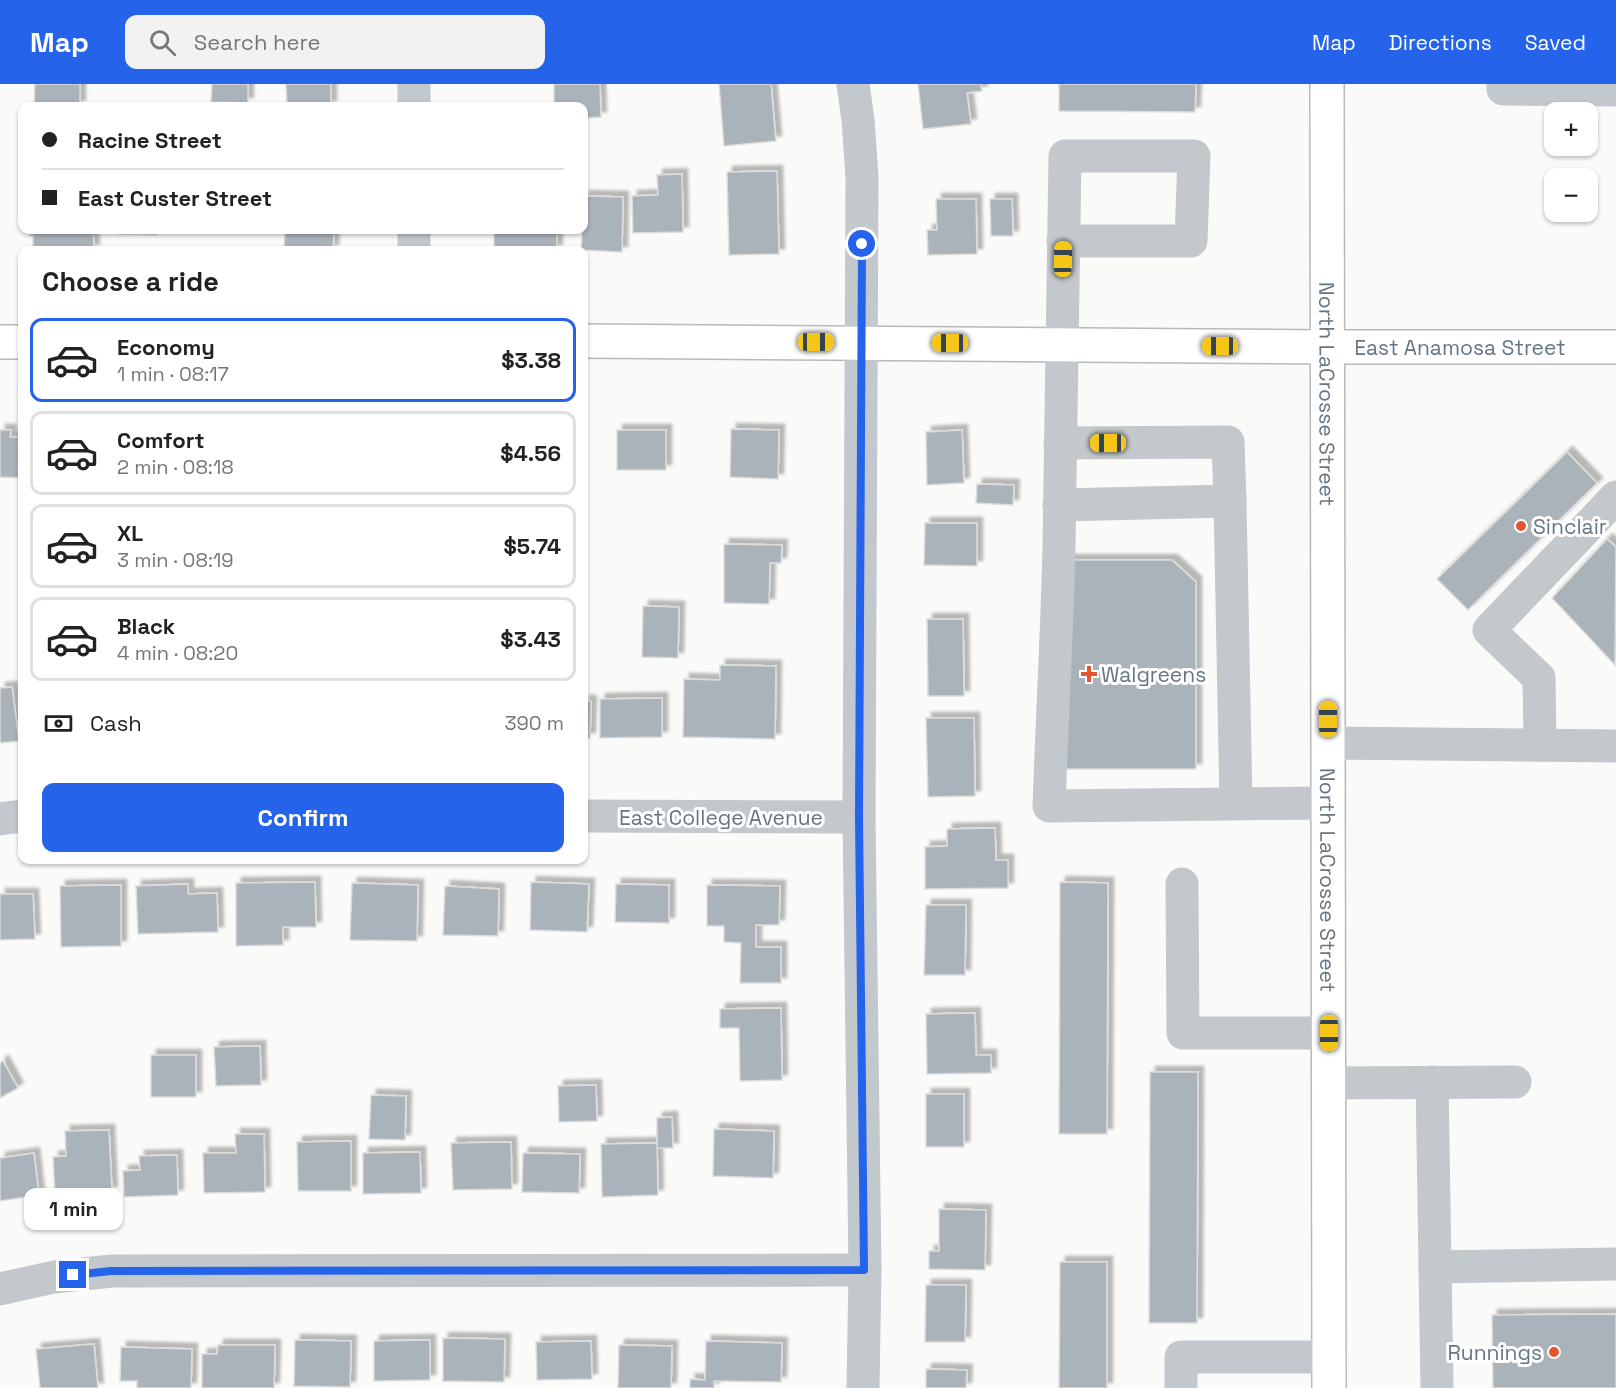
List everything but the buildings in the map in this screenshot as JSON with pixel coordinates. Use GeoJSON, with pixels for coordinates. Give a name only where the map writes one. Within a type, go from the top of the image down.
{"type":"FeatureCollection","features":[{"type":"Feature","properties":{"kind":"main road","name":"North LaCrosse Street"},"geometry":{"type":"LineString","coordinates":[[1328,84],[1329,1372]]}},
{"type":"Feature","properties":{"kind":"main road","name":"East Anamosa Street"},"geometry":{"type":"LineString","coordinates":[[588,341],[1616,347]]}},
{"type":"Feature","properties":{"kind":"main road"},"geometry":{"type":"LineString","coordinates":[[0,342],[18,342]]}},
{"type":"Feature","properties":{"kind":"street"},"geometry":{"type":"LineString","coordinates":[[414,84],[414,102]]}},
{"type":"Feature","properties":{"kind":"street"},"geometry":{"type":"LineString","coordinates":[[853,84],[862,177],[859,817],[864,1270],[863,1388]]}},
{"type":"Feature","properties":{"kind":"street"},"geometry":{"type":"LineString","coordinates":[[1503,84],[1503,89],[1616,90]]}},
{"type":"Feature","properties":{"kind":"street"},"geometry":{"type":"LineString","coordinates":[[1063,241],[1191,241],[1194,156],[1065,156],[1063,241],[1061,344],[1059,505],[1049,806],[1328,803]]}},
{"type":"Feature","properties":{"kind":"street"},"geometry":{"type":"LineString","coordinates":[[1060,443],[1228,442],[1236,803]]}},
{"type":"Feature","properties":{"kind":"street"},"geometry":{"type":"LineString","coordinates":[[1540,745],[1539,678],[1489,630],[1616,497]]}},
{"type":"Feature","properties":{"kind":"street"},"geometry":{"type":"LineString","coordinates":[[1059,505],[1230,501]]}},
{"type":"Feature","properties":{"kind":"street"},"geometry":{"type":"LineString","coordinates":[[1328,743],[1616,746]]}},
{"type":"Feature","properties":{"kind":"street","name":"East College Avenue"},"geometry":{"type":"LineString","coordinates":[[588,816],[859,817]]}},
{"type":"Feature","properties":{"kind":"street"},"geometry":{"type":"LineString","coordinates":[[0,819],[18,817]]}},
{"type":"Feature","properties":{"kind":"street"},"geometry":{"type":"LineString","coordinates":[[1182,884],[1183,1033],[1329,1033]]}},
{"type":"Feature","properties":{"kind":"street"},"geometry":{"type":"LineString","coordinates":[[1432,1082],[1437,1388]]}},
{"type":"Feature","properties":{"kind":"street"},"geometry":{"type":"LineString","coordinates":[[1329,1083],[1515,1082]]}},
{"type":"Feature","properties":{"kind":"street"},"geometry":{"type":"LineString","coordinates":[[1435,1267],[1616,1264]]}},
{"type":"Feature","properties":{"kind":"street"},"geometry":{"type":"LineString","coordinates":[[0,1289],[54,1277],[111,1271],[864,1270]]}},
{"type":"Feature","properties":{"kind":"street"},"geometry":{"type":"LineString","coordinates":[[1182,1388],[1181,1357],[1329,1372]]}},
{"type":"Feature","properties":{"kind":"place","name":"Sinclair"},"geometry":{"type":"Point","coordinates":[1521,526]}},
{"type":"Feature","properties":{"kind":"place","name":"Walgreens"},"geometry":{"type":"Point","coordinates":[1089,674]}},
{"type":"Feature","properties":{"kind":"place","name":"Runnings"},"geometry":{"type":"Point","coordinates":[1554,1352]}},
{"type":"Feature","properties":{"kind":"route"},"geometry":{"type":"LineString","coordinates":[[73,1275],[111,1271],[864,1270],[859,817],[862,244]]}}]}
